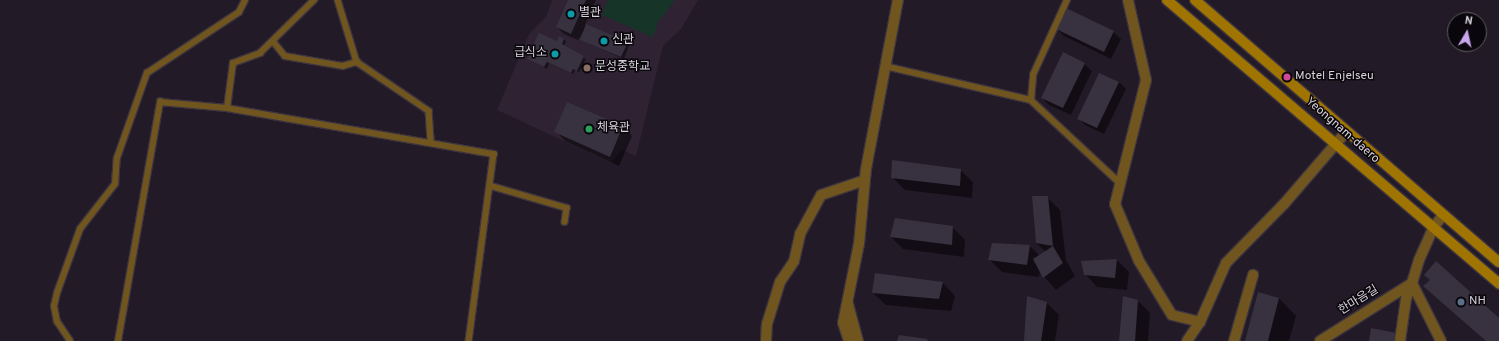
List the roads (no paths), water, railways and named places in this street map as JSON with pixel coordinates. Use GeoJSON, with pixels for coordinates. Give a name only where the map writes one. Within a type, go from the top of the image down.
{"type":"FeatureCollection","features":[{"type":"Feature","properties":{"kind":"main road","name":"Yeongnam-daero"},"geometry":{"type":"LineString","coordinates":[[1167,0],[1499,284]]}},
{"type":"Feature","properties":{"kind":"main road","name":"Yeongnam-daero"},"geometry":{"type":"LineString","coordinates":[[1195,0],[1346,132],[1499,262]]}},
{"type":"Feature","properties":{"kind":"street"},"geometry":{"type":"LineString","coordinates":[[849,341],[843,323],[859,244],[865,180],[884,66],[898,0]]}},
{"type":"Feature","properties":{"kind":"street"},"geometry":{"type":"LineString","coordinates":[[1128,0],[1146,80],[1115,204],[1139,261],[1172,316],[1200,322]]}},
{"type":"Feature","properties":{"kind":"street"},"geometry":{"type":"LineString","coordinates":[[1187,341],[1200,322],[1226,263],[1284,204],[1346,132]]}},
{"type":"Feature","properties":{"kind":"street"},"geometry":{"type":"LineString","coordinates":[[766,341],[767,324],[780,282],[794,261],[800,234],[821,195],[865,180]]}},
{"type":"Feature","properties":{"kind":"street"},"geometry":{"type":"LineString","coordinates":[[1400,341],[1406,299],[1419,260],[1433,228],[1443,215]]}},
{"type":"Feature","properties":{"kind":"street"},"geometry":{"type":"LineString","coordinates":[[1234,341],[1253,274]]}},
{"type":"Feature","properties":{"kind":"street"},"geometry":{"type":"LineString","coordinates":[[1412,283],[1441,341]]}},
{"type":"Feature","properties":{"kind":"street","name":"한마음길"},"geometry":{"type":"LineString","coordinates":[[1320,341],[1412,283]]}},
{"type":"Feature","properties":{"kind":"street"},"geometry":{"type":"LineString","coordinates":[[848,302],[858,341]]}},
{"type":"Feature","properties":{"kind":"lane"},"geometry":{"type":"LineString","coordinates":[[70,341],[57,322],[54,306],[57,293],[80,229],[114,184],[117,158],[147,73],[239,12],[245,0]]}},
{"type":"Feature","properties":{"kind":"lane"},"geometry":{"type":"LineString","coordinates":[[227,108],[233,63],[260,53],[314,0]]}},
{"type":"Feature","properties":{"kind":"lane"},"geometry":{"type":"LineString","coordinates":[[338,0],[357,62],[429,111],[431,141]]}},
{"type":"Feature","properties":{"kind":"lane"},"geometry":{"type":"LineString","coordinates":[[1032,100],[1033,74],[1067,0]]}},
{"type":"Feature","properties":{"kind":"lane"},"geometry":{"type":"LineString","coordinates":[[273,41],[285,56],[343,66],[357,62]]}},
{"type":"Feature","properties":{"kind":"lane"},"geometry":{"type":"LineString","coordinates":[[884,66],[1032,100],[1120,183]]}},
{"type":"Feature","properties":{"kind":"lane"},"geometry":{"type":"LineString","coordinates":[[118,341],[160,102],[227,108],[431,141],[494,154],[491,186],[469,341]]}},
{"type":"Feature","properties":{"kind":"lane"},"geometry":{"type":"LineString","coordinates":[[491,186],[567,208],[564,222]]}},
{"type":"Feature","properties":{"kind":"place","name":"별관"},"geometry":{"type":"Point","coordinates":[571,14]}},
{"type":"Feature","properties":{"kind":"place","name":"신관"},"geometry":{"type":"Point","coordinates":[604,41]}},
{"type":"Feature","properties":{"kind":"place","name":"급식소"},"geometry":{"type":"Point","coordinates":[555,54]}},
{"type":"Feature","properties":{"kind":"place","name":"문성중학교"},"geometry":{"type":"Point","coordinates":[587,68]}},
{"type":"Feature","properties":{"kind":"place","name":"Motel Enjelseu"},"geometry":{"type":"Point","coordinates":[1287,77]}},
{"type":"Feature","properties":{"kind":"place","name":"체육관"},"geometry":{"type":"Point","coordinates":[589,129]}},
{"type":"Feature","properties":{"kind":"place","name":"NH"},"geometry":{"type":"Point","coordinates":[1461,302]}}]}
